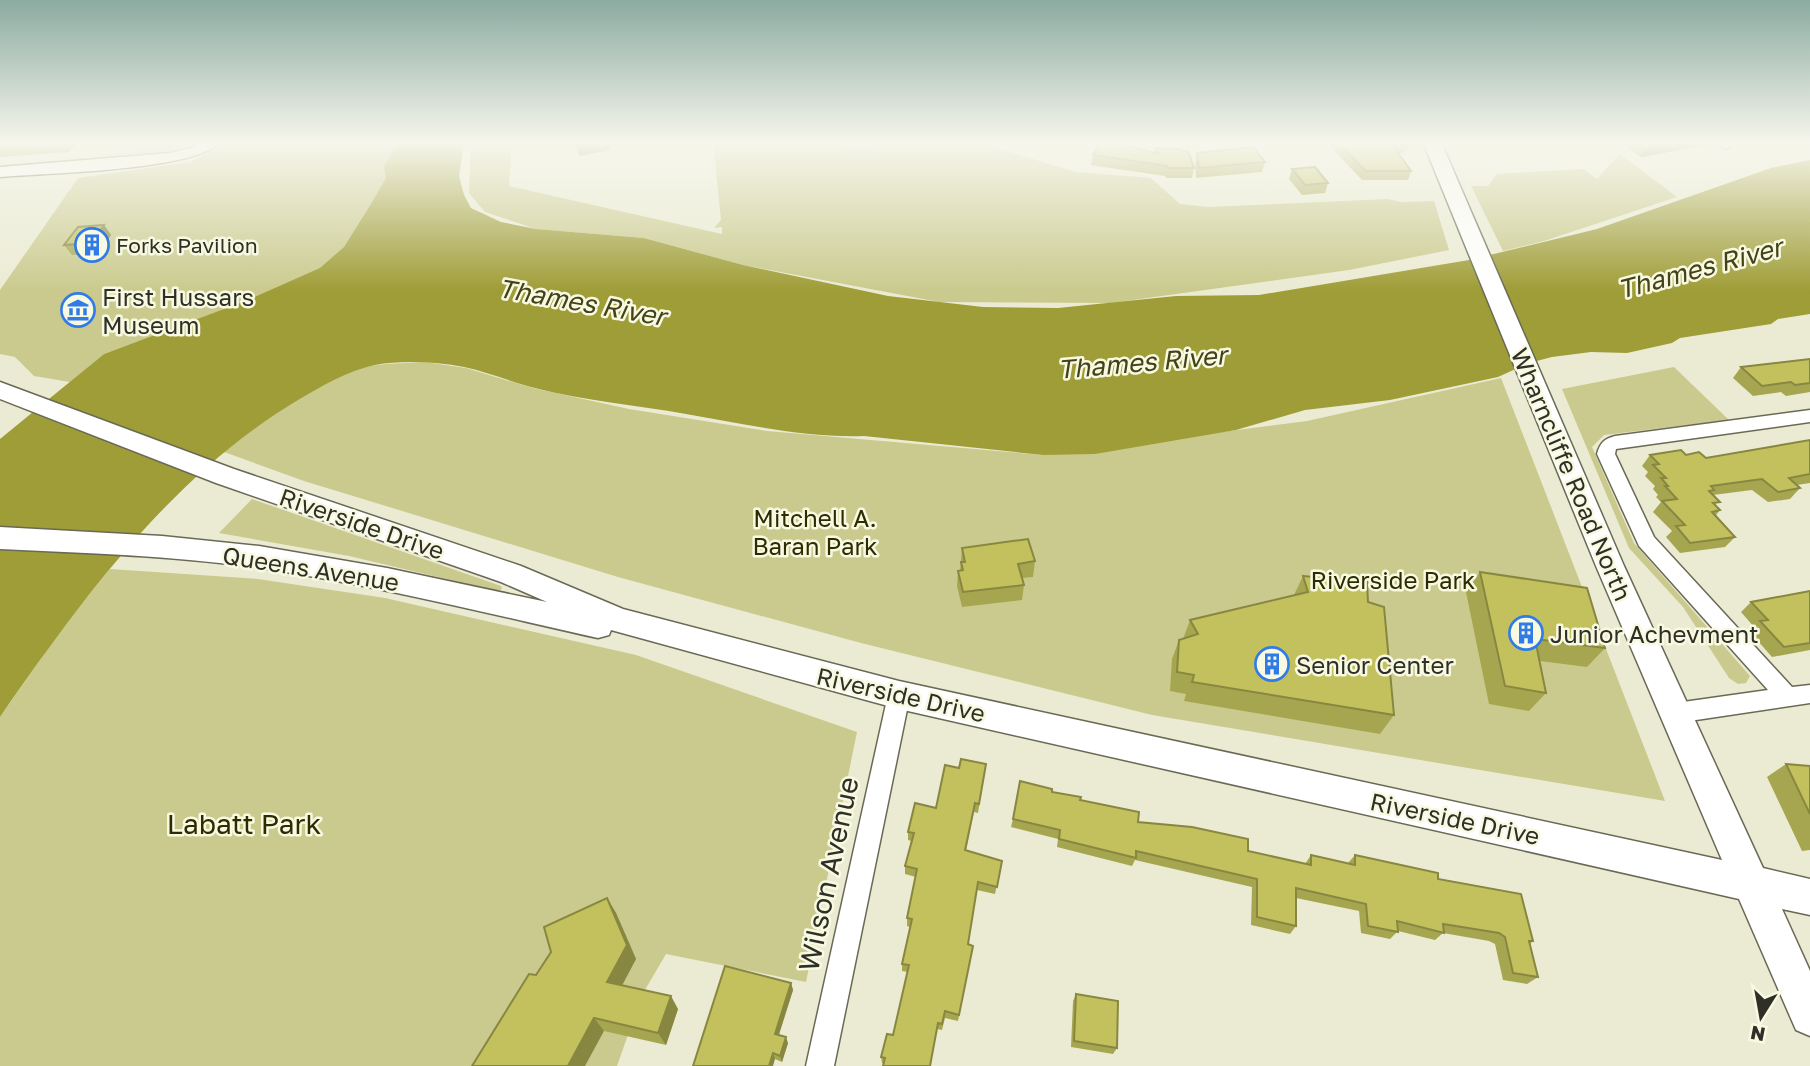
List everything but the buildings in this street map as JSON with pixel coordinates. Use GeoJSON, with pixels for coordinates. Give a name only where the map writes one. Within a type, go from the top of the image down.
{"type":"FeatureCollection","features":[{"type":"Feature","properties":{"kind":"main road","name":"Wharncliffe Road North"},"geometry":{"type":"LineString","coordinates":[[1452,192],[1676,713],[1810,1016]]}},
{"type":"Feature","properties":{"kind":"main road","name":"Riverside Drive"},"geometry":{"type":"LineString","coordinates":[[10,394],[225,476],[511,575],[617,620],[898,695],[1810,897]]}},
{"type":"Feature","properties":{"kind":"main road","name":"Queens Avenue"},"geometry":{"type":"LineString","coordinates":[[0,538],[169,547],[315,566],[398,581],[598,626],[617,620]]}},
{"type":"Feature","properties":{"kind":"street"},"geometry":{"type":"LineString","coordinates":[[1788,698],[1646,541],[1606,454],[1608,446],[1615,442],[1810,415]]}},
{"type":"Feature","properties":{"kind":"street"},"geometry":{"type":"LineString","coordinates":[[1676,713],[1810,694]]}},
{"type":"Feature","properties":{"kind":"street","name":"Wilson Avenue"},"geometry":{"type":"LineString","coordinates":[[820,1066],[898,695]]}},
{"type":"Feature","properties":{"kind":"green space"},"geometry":{"type":"Polygon","coordinates":[[[68,192],[378,192],[330,270],[104,354],[70,382],[34,376],[15,357],[0,354],[0,290],[68,192]]]}},
{"type":"Feature","properties":{"kind":"green space"},"geometry":{"type":"Polygon","coordinates":[[[535,192],[722,234],[722,227],[714,228],[721,220],[718,192],[1166,192],[1180,204],[1208,207],[1388,199],[1401,202],[1434,201],[1449,250],[1349,270],[1111,303],[939,302],[743,265],[644,238],[536,229],[485,212],[469,193],[535,192]]]}},
{"type":"Feature","properties":{"kind":"green space"},"geometry":{"type":"Polygon","coordinates":[[[1474,192],[1670,192],[1677,197],[1544,241],[1503,251],[1474,192]]]}},
{"type":"Feature","properties":{"kind":"green space","name":"Riverside Park"},"geometry":{"type":"Polygon","coordinates":[[[425,362],[466,368],[533,388],[629,409],[767,431],[1043,455],[1307,421],[1501,378],[1665,801],[1152,715],[861,643],[618,577],[304,481],[224,452],[276,412],[336,378],[377,365],[425,362]]]}},
{"type":"Feature","properties":{"kind":"green space"},"geometry":{"type":"Polygon","coordinates":[[[1674,367],[1729,420],[1604,435],[1592,447],[1634,543],[1750,676],[1746,683],[1738,684],[1729,678],[1683,607],[1629,548],[1562,389],[1674,367]]]}},
{"type":"Feature","properties":{"kind":"green space"},"geometry":{"type":"Polygon","coordinates":[[[252,499],[501,586],[502,589],[497,591],[349,556],[219,533],[252,499]]]}},
{"type":"Feature","properties":{"kind":"green space","name":"Labatt Park"},"geometry":{"type":"Polygon","coordinates":[[[110,569],[258,579],[385,598],[636,655],[857,732],[806,982],[666,954],[642,995],[617,1066],[0,1066],[0,717],[66,623],[110,569]]]}},
{"type":"Feature","properties":{"kind":"water","name":"Thames River"},"geometry":{"type":"Polygon","coordinates":[[[378,192],[463,192],[471,208],[501,222],[536,229],[644,238],[743,265],[888,296],[983,307],[1058,308],[1176,296],[1259,295],[1469,260],[1597,229],[1703,192],[1810,192],[1810,314],[1778,319],[1771,324],[1680,338],[1672,343],[1627,353],[1591,352],[1552,357],[1529,363],[1498,377],[1390,400],[1305,410],[1236,430],[1095,454],[1043,455],[864,436],[797,433],[573,396],[453,365],[408,362],[375,365],[326,384],[252,430],[170,502],[132,542],[63,628],[0,717],[0,439],[104,354],[248,300],[320,268],[344,247],[378,192]]]}},
{"type":"Feature","properties":{"kind":"place","name":"Forks Pavilion"},"geometry":{"type":"Point","coordinates":[92,245]}},
{"type":"Feature","properties":{"kind":"place","name":"First Hussars Museum"},"geometry":{"type":"Point","coordinates":[78,310]}},
{"type":"Feature","properties":{"kind":"place","name":"Junior Achevment"},"geometry":{"type":"Point","coordinates":[1526,633]}},
{"type":"Feature","properties":{"kind":"place","name":"Senior Center"},"geometry":{"type":"Point","coordinates":[1272,664]}},
{"type":"Feature","properties":{"kind":"park label","name":"Mitchell A. Baran Park"},"geometry":{"type":"Point","coordinates":[815,531]}}]}
